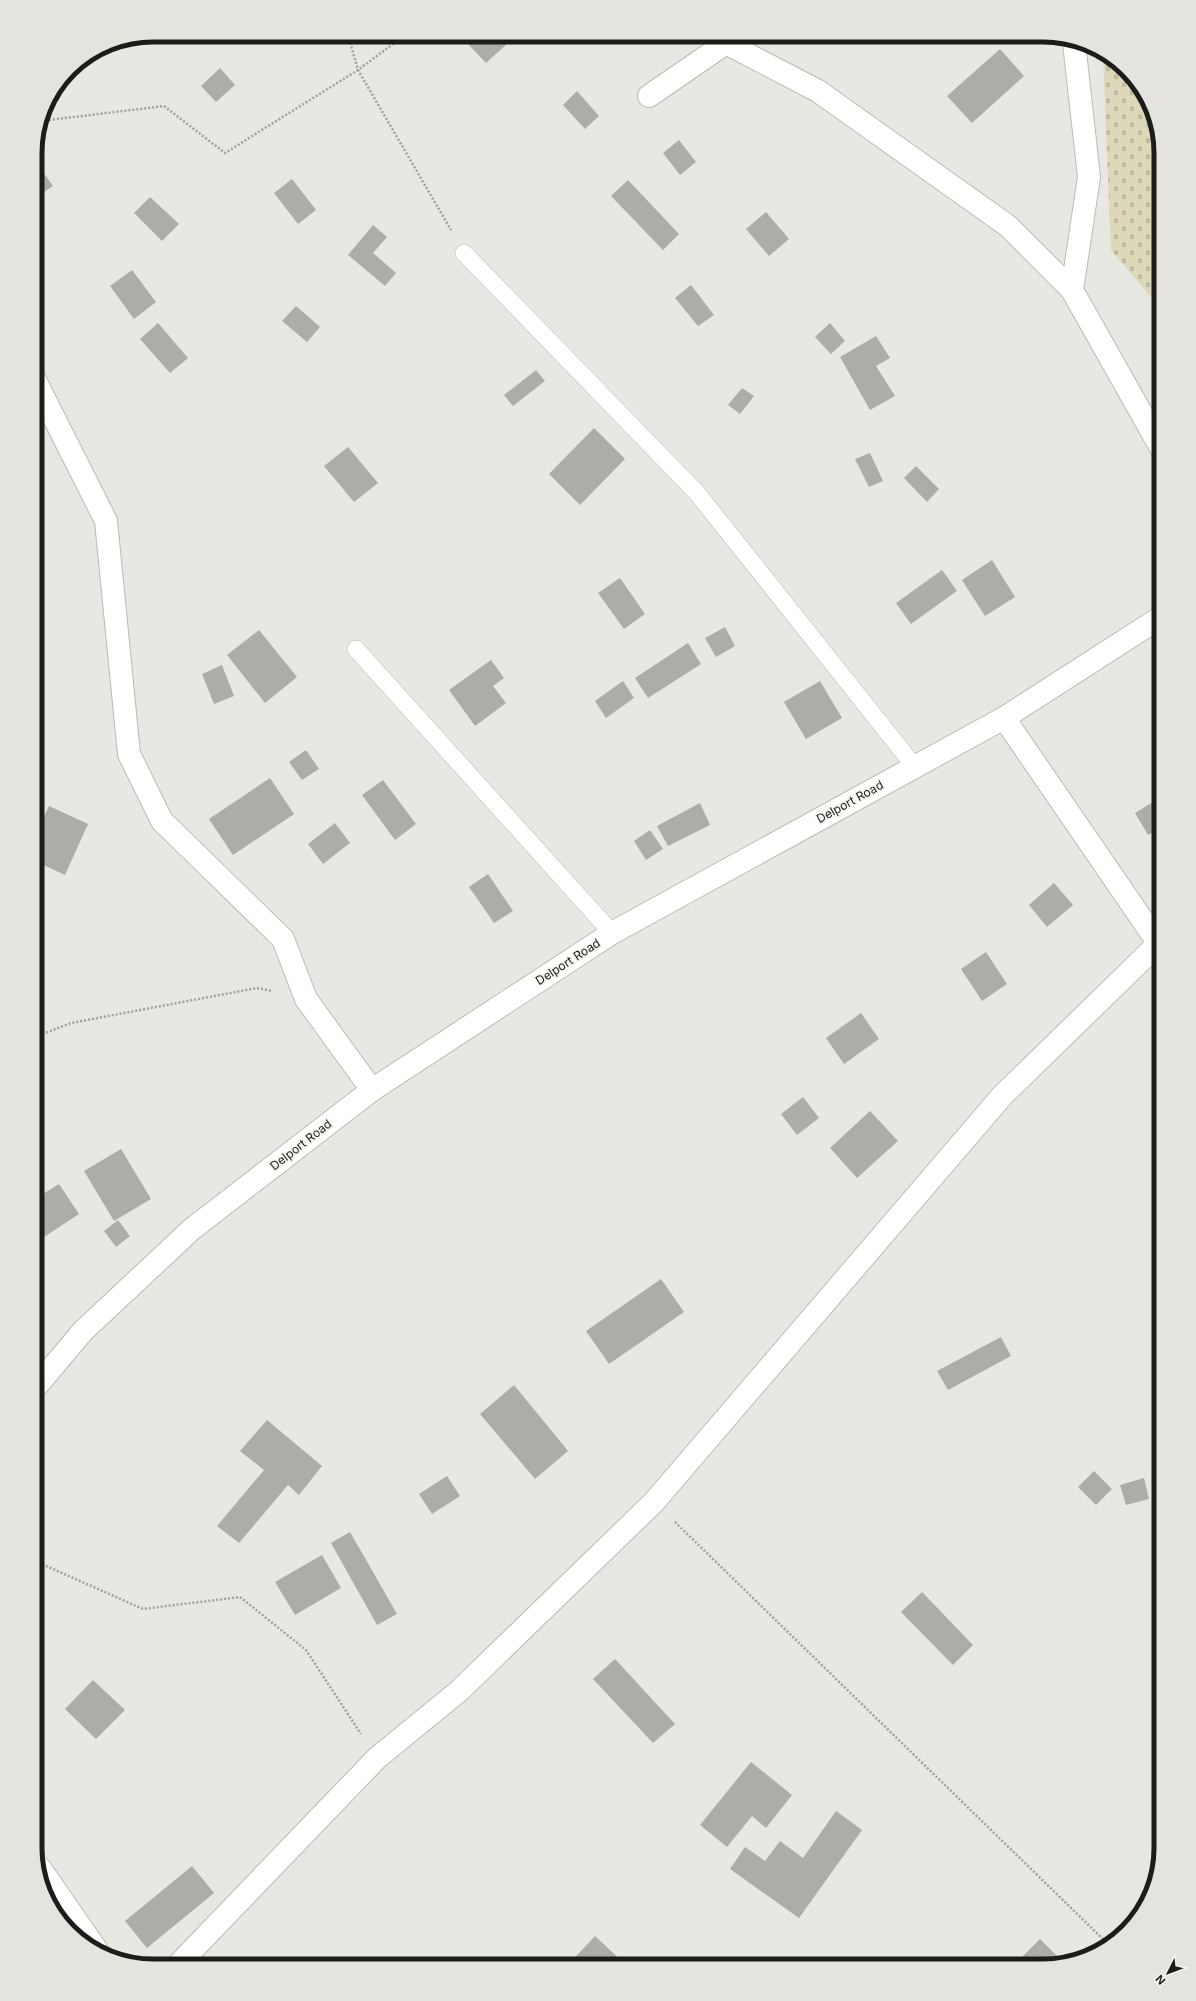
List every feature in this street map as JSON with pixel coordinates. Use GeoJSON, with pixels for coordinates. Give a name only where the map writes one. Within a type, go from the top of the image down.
{"type":"FeatureCollection","features":[{"type":"Feature","properties":{"kind":"street"},"geometry":{"type":"LineString","coordinates":[[649,96],[726,43],[818,91],[1002,222],[1072,290],[1154,436]]}},
{"type":"Feature","properties":{"kind":"street"},"geometry":{"type":"LineString","coordinates":[[1072,290],[1089,177],[1074,47]]}},
{"type":"Feature","properties":{"kind":"street"},"geometry":{"type":"LineString","coordinates":[[42,394],[106,521],[129,754],[162,821],[283,939],[306,999],[372,1090]]}},
{"type":"Feature","properties":{"kind":"street","name":"Delport Road"},"geometry":{"type":"LineString","coordinates":[[42,1380],[83,1331],[192,1229],[372,1090],[612,933],[1004,718],[1154,622]]}},
{"type":"Feature","properties":{"kind":"street"},"geometry":{"type":"LineString","coordinates":[[1004,718],[1154,936]]}},
{"type":"Feature","properties":{"kind":"street"},"geometry":{"type":"LineString","coordinates":[[183,1959],[377,1758],[459,1691],[654,1502],[1002,1096],[1154,951]]}},
{"type":"Feature","properties":{"kind":"street"},"geometry":{"type":"LineString","coordinates":[[46,1877],[88,1938]]}},
{"type":"Feature","properties":{"kind":"lane"},"geometry":{"type":"LineString","coordinates":[[464,252],[697,493],[914,767]]}},
{"type":"Feature","properties":{"kind":"lane"},"geometry":{"type":"LineString","coordinates":[[356,650],[612,933]]}},
{"type":"Feature","properties":{"kind":"path"},"geometry":{"type":"LineString","coordinates":[[350,42],[358,70],[464,252]]}},
{"type":"Feature","properties":{"kind":"path"},"geometry":{"type":"LineString","coordinates":[[47,120],[164,106],[225,153],[358,70],[396,42]]}},
{"type":"Feature","properties":{"kind":"path"},"geometry":{"type":"LineString","coordinates":[[42,1034],[71,1023],[257,988],[306,999]]}},
{"type":"Feature","properties":{"kind":"path"},"geometry":{"type":"LineString","coordinates":[[654,1502],[1104,1940]]}},
{"type":"Feature","properties":{"kind":"path"},"geometry":{"type":"LineString","coordinates":[[42,1564],[143,1609],[240,1597],[306,1650],[377,1758]]}},
{"type":"Feature","properties":{"kind":"green space"},"geometry":{"type":"Polygon","coordinates":[[[1103,60],[1116,70],[1135,91],[1143,104],[1152,132],[1154,153],[1154,301],[1111,250],[1103,60]]]}},
{"type":"Feature","properties":{"kind":"building"},"geometry":{"type":"Polygon","coordinates":[[[470,42],[509,42],[486,63],[468,44],[470,42]]]}},
{"type":"Feature","properties":{"kind":"building"},"geometry":{"type":"Polygon","coordinates":[[[1000,49],[1024,76],[972,123],[947,96],[1000,49]]]}},
{"type":"Feature","properties":{"kind":"building"},"geometry":{"type":"Polygon","coordinates":[[[220,68],[235,85],[216,102],[201,86],[220,68]]]}},
{"type":"Feature","properties":{"kind":"building"},"geometry":{"type":"Polygon","coordinates":[[[577,91],[599,116],[585,129],[563,105],[577,91]]]}},
{"type":"Feature","properties":{"kind":"building"},"geometry":{"type":"Polygon","coordinates":[[[679,140],[696,162],[680,175],[663,153],[679,140]]]}},
{"type":"Feature","properties":{"kind":"building"},"geometry":{"type":"Polygon","coordinates":[[[42,171],[53,186],[42,193],[42,171]]]}},
{"type":"Feature","properties":{"kind":"building"},"geometry":{"type":"Polygon","coordinates":[[[292,179],[316,210],[298,224],[274,193],[292,179]]]}},
{"type":"Feature","properties":{"kind":"building"},"geometry":{"type":"Polygon","coordinates":[[[628,180],[679,234],[663,250],[611,196],[628,180]]]}},
{"type":"Feature","properties":{"kind":"building"},"geometry":{"type":"Polygon","coordinates":[[[150,197],[179,224],[162,241],[134,213],[150,197]]]}},
{"type":"Feature","properties":{"kind":"building"},"geometry":{"type":"Polygon","coordinates":[[[766,212],[789,239],[769,256],[746,229],[766,212]]]}},
{"type":"Feature","properties":{"kind":"building"},"geometry":{"type":"Polygon","coordinates":[[[373,225],[387,237],[373,253],[396,273],[385,286],[348,255],[373,225]]]}},
{"type":"Feature","properties":{"kind":"building"},"geometry":{"type":"Polygon","coordinates":[[[132,270],[156,302],[134,319],[110,286],[132,270]]]}},
{"type":"Feature","properties":{"kind":"building"},"geometry":{"type":"Polygon","coordinates":[[[691,285],[714,315],[698,326],[675,298],[691,285]]]}},
{"type":"Feature","properties":{"kind":"building"},"geometry":{"type":"Polygon","coordinates":[[[296,306],[320,327],[307,342],[282,321],[296,306]]]}},
{"type":"Feature","properties":{"kind":"building"},"geometry":{"type":"Polygon","coordinates":[[[158,323],[188,358],[170,373],[140,339],[158,323]]]}},
{"type":"Feature","properties":{"kind":"building"},"geometry":{"type":"Polygon","coordinates":[[[830,323],[845,341],[831,354],[815,337],[830,323]]]}},
{"type":"Feature","properties":{"kind":"building"},"geometry":{"type":"Polygon","coordinates":[[[876,336],[890,358],[876,366],[895,396],[870,410],[840,357],[876,336]]]}},
{"type":"Feature","properties":{"kind":"building"},"geometry":{"type":"Polygon","coordinates":[[[536,370],[545,381],[513,406],[504,395],[536,370]]]}},
{"type":"Feature","properties":{"kind":"building"},"geometry":{"type":"Polygon","coordinates":[[[742,388],[754,396],[740,414],[728,405],[742,388]]]}},
{"type":"Feature","properties":{"kind":"building"},"geometry":{"type":"Polygon","coordinates":[[[594,428],[625,459],[580,505],[549,474],[594,428]]]}},
{"type":"Feature","properties":{"kind":"building"},"geometry":{"type":"Polygon","coordinates":[[[348,447],[378,483],[354,502],[324,466],[348,447]]]}},
{"type":"Feature","properties":{"kind":"building"},"geometry":{"type":"Polygon","coordinates":[[[870,453],[883,481],[869,487],[855,459],[870,453]]]}},
{"type":"Feature","properties":{"kind":"building"},"geometry":{"type":"Polygon","coordinates":[[[916,466],[939,489],[927,502],[904,478],[916,466]]]}},
{"type":"Feature","properties":{"kind":"building"},"geometry":{"type":"Polygon","coordinates":[[[992,560],[1015,597],[985,616],[962,580],[992,560]]]}},
{"type":"Feature","properties":{"kind":"building"},"geometry":{"type":"Polygon","coordinates":[[[942,570],[957,591],[911,624],[896,603],[942,570]]]}},
{"type":"Feature","properties":{"kind":"building"},"geometry":{"type":"Polygon","coordinates":[[[620,578],[645,614],[624,629],[598,593],[620,578]]]}},
{"type":"Feature","properties":{"kind":"building"},"geometry":{"type":"Polygon","coordinates":[[[725,627],[735,646],[716,657],[705,638],[725,627]]]}},
{"type":"Feature","properties":{"kind":"building"},"geometry":{"type":"Polygon","coordinates":[[[259,630],[297,677],[265,703],[227,655],[259,630]]]}},
{"type":"Feature","properties":{"kind":"building"},"geometry":{"type":"Polygon","coordinates":[[[688,643],[701,664],[648,698],[635,678],[688,643]]]}},
{"type":"Feature","properties":{"kind":"building"},"geometry":{"type":"Polygon","coordinates":[[[491,660],[504,678],[493,686],[506,703],[475,726],[449,690],[491,660]]]}},
{"type":"Feature","properties":{"kind":"building"},"geometry":{"type":"Polygon","coordinates":[[[222,665],[234,696],[214,704],[202,674],[222,665]]]}},
{"type":"Feature","properties":{"kind":"building"},"geometry":{"type":"Polygon","coordinates":[[[623,681],[634,698],[606,718],[595,701],[623,681]]]}},
{"type":"Feature","properties":{"kind":"building"},"geometry":{"type":"Polygon","coordinates":[[[820,681],[842,718],[806,739],[784,702],[820,681]]]}},
{"type":"Feature","properties":{"kind":"building"},"geometry":{"type":"Polygon","coordinates":[[[306,750],[319,769],[302,780],[289,762],[306,750]]]}},
{"type":"Feature","properties":{"kind":"building"},"geometry":{"type":"Polygon","coordinates":[[[270,778],[294,814],[233,855],[209,819],[270,778]]]}},
{"type":"Feature","properties":{"kind":"building"},"geometry":{"type":"Polygon","coordinates":[[[383,780],[416,824],[395,840],[362,795],[383,780]]]}},
{"type":"Feature","properties":{"kind":"building"},"geometry":{"type":"Polygon","coordinates":[[[1154,801],[1154,832],[1148,835],[1135,813],[1154,801]]]}},
{"type":"Feature","properties":{"kind":"building"},"geometry":{"type":"Polygon","coordinates":[[[700,803],[710,825],[668,846],[657,826],[700,803]]]}},
{"type":"Feature","properties":{"kind":"building"},"geometry":{"type":"Polygon","coordinates":[[[49,806],[88,824],[65,875],[42,864],[42,821],[49,806]]]}},
{"type":"Feature","properties":{"kind":"building"},"geometry":{"type":"Polygon","coordinates":[[[335,823],[350,843],[323,864],[308,844],[335,823]]]}},
{"type":"Feature","properties":{"kind":"building"},"geometry":{"type":"Polygon","coordinates":[[[650,830],[663,849],[646,860],[634,841],[650,830]]]}},
{"type":"Feature","properties":{"kind":"building"},"geometry":{"type":"Polygon","coordinates":[[[488,874],[513,911],[494,923],[469,887],[488,874]]]}},
{"type":"Feature","properties":{"kind":"building"},"geometry":{"type":"Polygon","coordinates":[[[1054,883],[1073,905],[1047,927],[1029,905],[1054,883]]]}},
{"type":"Feature","properties":{"kind":"building"},"geometry":{"type":"Polygon","coordinates":[[[986,952],[1007,984],[982,1001],[961,969],[986,952]]]}},
{"type":"Feature","properties":{"kind":"building"},"geometry":{"type":"Polygon","coordinates":[[[861,1013],[879,1039],[844,1064],[826,1038],[861,1013]]]}},
{"type":"Feature","properties":{"kind":"building"},"geometry":{"type":"Polygon","coordinates":[[[803,1097],[819,1118],[797,1135],[781,1114],[803,1097]]]}},
{"type":"Feature","properties":{"kind":"building"},"geometry":{"type":"Polygon","coordinates":[[[870,1111],[898,1141],[857,1178],[830,1148],[870,1111]]]}},
{"type":"Feature","properties":{"kind":"building"},"geometry":{"type":"Polygon","coordinates":[[[121,1149],[151,1199],[114,1221],[84,1171],[121,1149]]]}},
{"type":"Feature","properties":{"kind":"building"},"geometry":{"type":"Polygon","coordinates":[[[59,1184],[79,1214],[42,1238],[42,1192],[43,1194],[59,1184]]]}},
{"type":"Feature","properties":{"kind":"building"},"geometry":{"type":"Polygon","coordinates":[[[118,1220],[130,1236],[116,1247],[104,1231],[118,1220]]]}},
{"type":"Feature","properties":{"kind":"building"},"geometry":{"type":"Polygon","coordinates":[[[661,1279],[684,1312],[609,1364],[586,1331],[661,1279]]]}},
{"type":"Feature","properties":{"kind":"building"},"geometry":{"type":"Polygon","coordinates":[[[1001,1337],[1011,1356],[948,1390],[937,1371],[1001,1337]]]}},
{"type":"Feature","properties":{"kind":"building"},"geometry":{"type":"Polygon","coordinates":[[[514,1385],[568,1451],[535,1479],[480,1414],[514,1385]]]}},
{"type":"Feature","properties":{"kind":"building"},"geometry":{"type":"Polygon","coordinates":[[[267,1420],[322,1466],[299,1495],[288,1485],[239,1543],[217,1526],[264,1470],[240,1451],[267,1420]]]}},
{"type":"Feature","properties":{"kind":"building"},"geometry":{"type":"Polygon","coordinates":[[[1094,1471],[1112,1489],[1096,1505],[1078,1487],[1094,1471]]]}},
{"type":"Feature","properties":{"kind":"building"},"geometry":{"type":"Polygon","coordinates":[[[447,1476],[460,1496],[432,1514],[419,1494],[447,1476]]]}},
{"type":"Feature","properties":{"kind":"building"},"geometry":{"type":"Polygon","coordinates":[[[1144,1478],[1149,1499],[1126,1505],[1120,1485],[1144,1478]]]}},
{"type":"Feature","properties":{"kind":"building"},"geometry":{"type":"Polygon","coordinates":[[[350,1532],[397,1614],[377,1625],[331,1543],[350,1532]]]}},
{"type":"Feature","properties":{"kind":"building"},"geometry":{"type":"Polygon","coordinates":[[[322,1555],[341,1588],[295,1615],[275,1582],[322,1555]]]}},
{"type":"Feature","properties":{"kind":"building"},"geometry":{"type":"Polygon","coordinates":[[[922,1592],[973,1645],[953,1665],[901,1612],[922,1592]]]}},
{"type":"Feature","properties":{"kind":"building"},"geometry":{"type":"Polygon","coordinates":[[[615,1659],[675,1724],[653,1743],[593,1679],[615,1659]]]}},
{"type":"Feature","properties":{"kind":"building"},"geometry":{"type":"Polygon","coordinates":[[[93,1680],[125,1710],[96,1739],[65,1709],[93,1680]]]}},
{"type":"Feature","properties":{"kind":"building"},"geometry":{"type":"Polygon","coordinates":[[[751,1762],[792,1795],[766,1828],[752,1816],[727,1847],[700,1825],[751,1762]]]}},
{"type":"Feature","properties":{"kind":"building"},"geometry":{"type":"Polygon","coordinates":[[[836,1811],[862,1830],[799,1918],[730,1869],[745,1847],[765,1861],[780,1841],[803,1858],[836,1811]]]}},
{"type":"Feature","properties":{"kind":"building"},"geometry":{"type":"Polygon","coordinates":[[[192,1866],[214,1893],[147,1948],[125,1921],[192,1866]]]}},
{"type":"Feature","properties":{"kind":"building"},"geometry":{"type":"Polygon","coordinates":[[[595,1936],[620,1959],[574,1959],[595,1936]]]}},
{"type":"Feature","properties":{"kind":"building"},"geometry":{"type":"Polygon","coordinates":[[[1040,1939],[1059,1958],[1043,1959],[1020,1959],[1040,1939]]]}}]}
